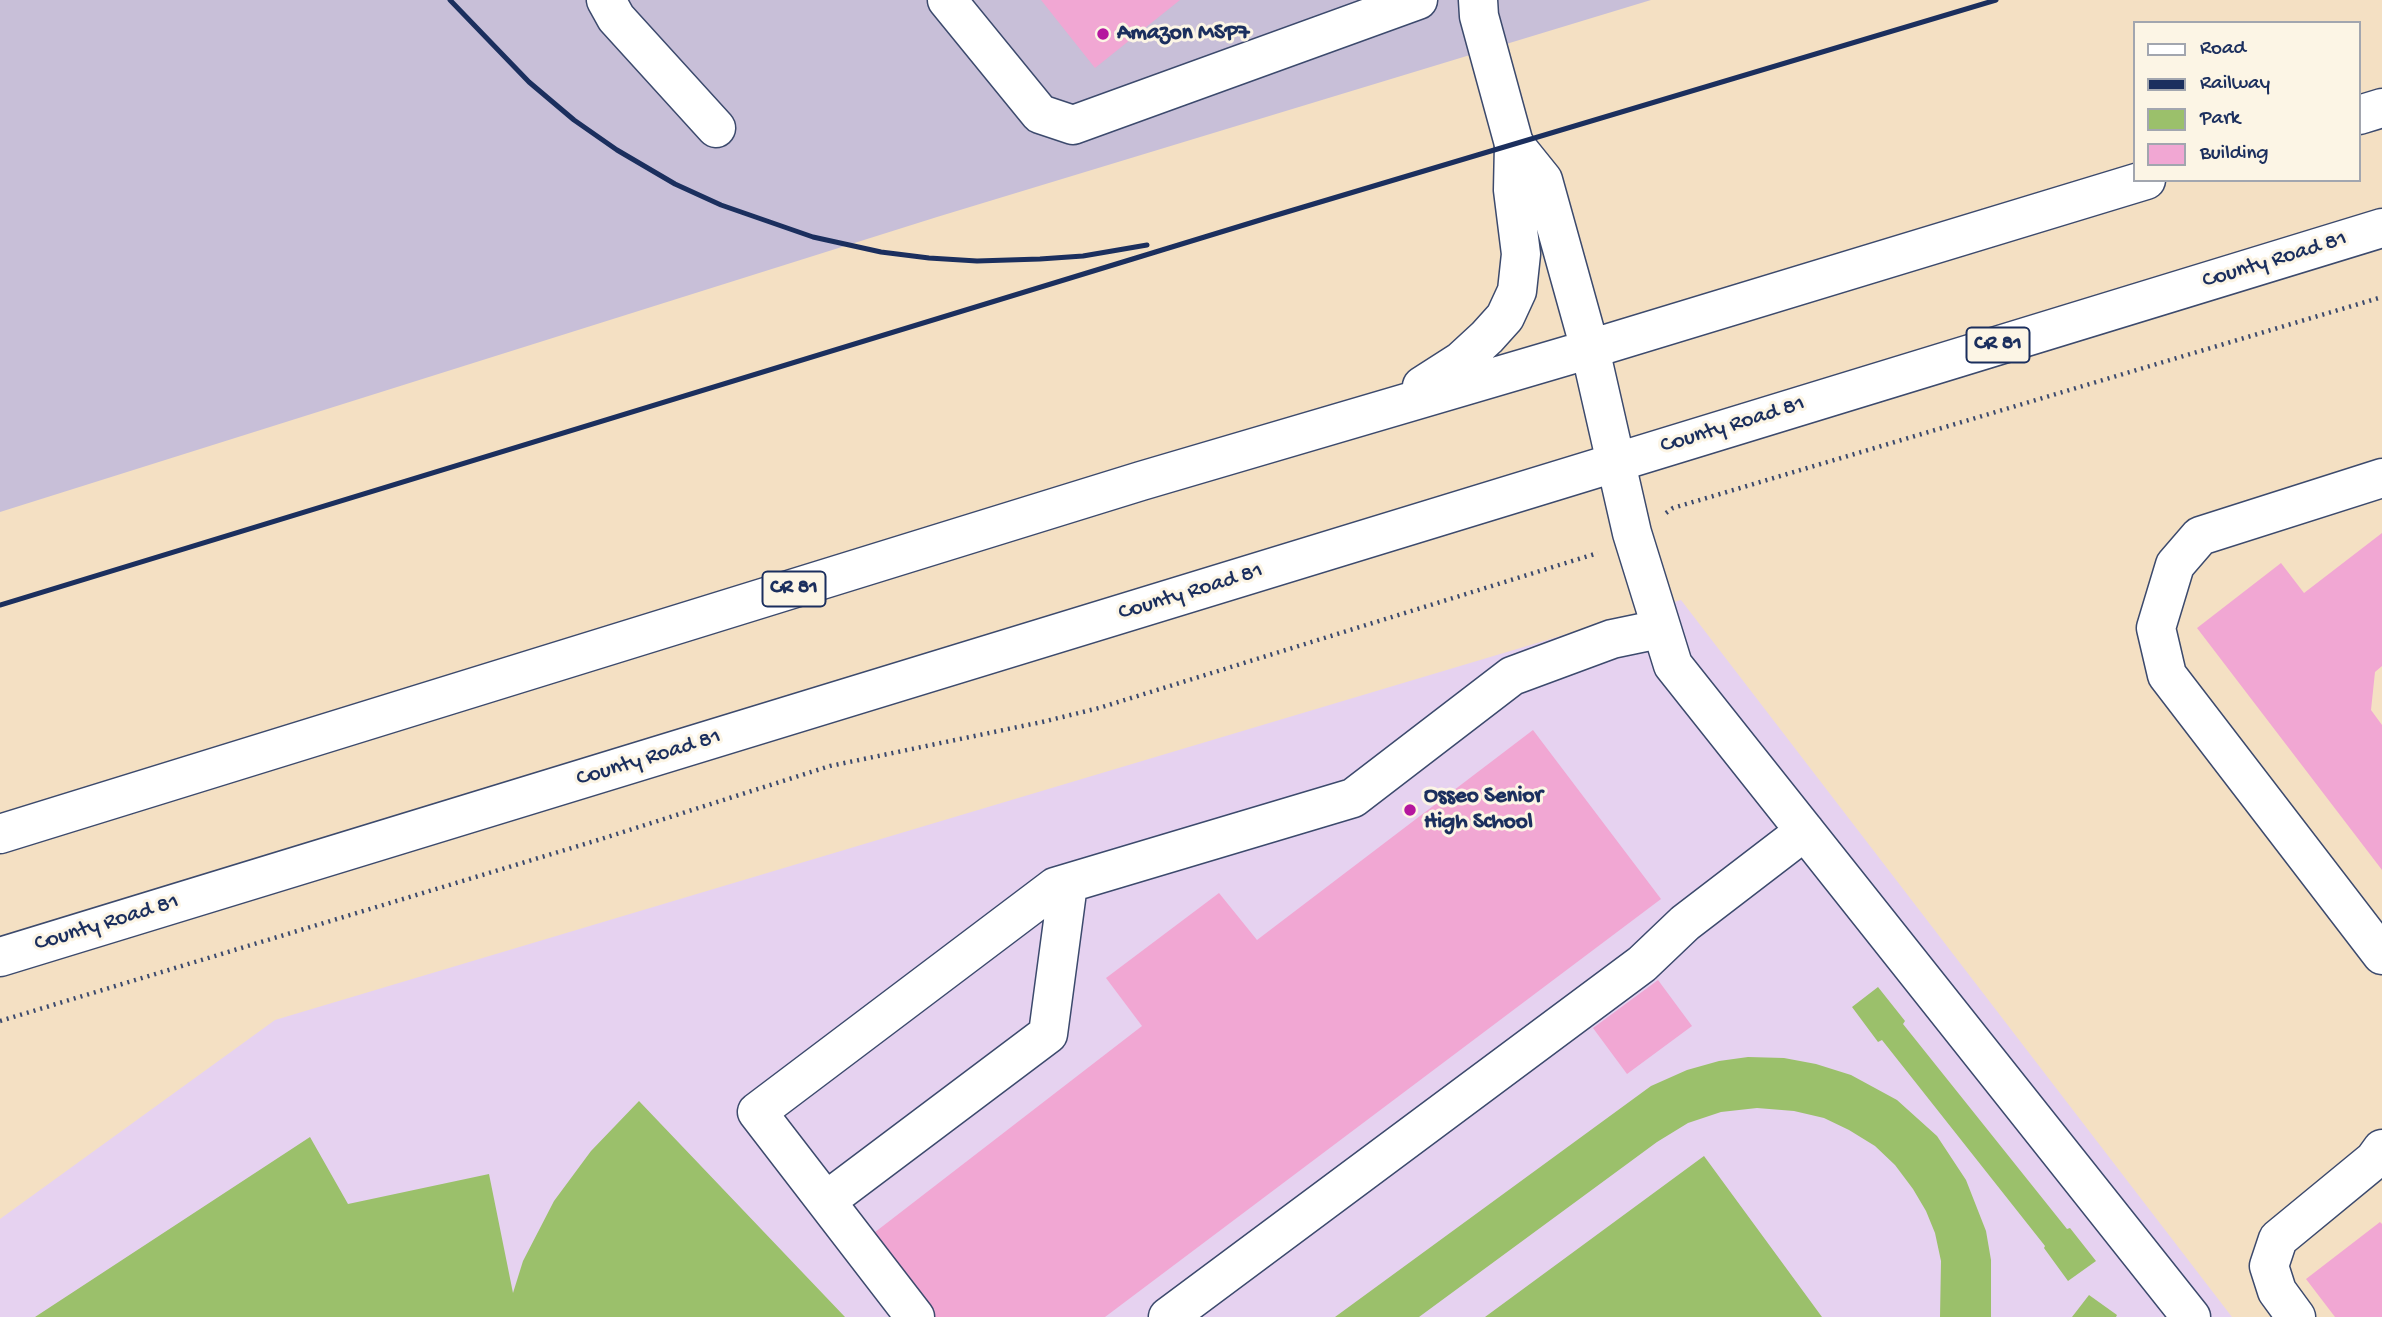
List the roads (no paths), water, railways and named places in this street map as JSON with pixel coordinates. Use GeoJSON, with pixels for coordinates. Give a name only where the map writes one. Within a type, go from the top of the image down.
{"type":"FeatureCollection","features":[{"type":"Feature","properties":{"kind":"main road"},"geometry":{"type":"LineString","coordinates":[[606,0],[616,19],[716,128]]}},
{"type":"Feature","properties":{"kind":"main road"},"geometry":{"type":"LineString","coordinates":[[947,0],[1040,114],[1073,125],[1418,0]]}},
{"type":"Feature","properties":{"kind":"main road"},"geometry":{"type":"LineString","coordinates":[[1382,410],[1461,361],[1505,317],[1517,291],[1521,254],[1513,190],[1514,144],[1479,16],[1478,0]]}},
{"type":"Feature","properties":{"kind":"main road"},"geometry":{"type":"LineString","coordinates":[[2361,115],[2382,108]]}},
{"type":"Feature","properties":{"kind":"main road"},"geometry":{"type":"LineString","coordinates":[[1514,144],[1544,180],[1590,349],[1632,533],[1660,629],[1674,664],[2190,1317]]}},
{"type":"Feature","properties":{"kind":"main road","name":"CR 81"},"geometry":{"type":"LineString","coordinates":[[0,834],[1142,481],[1590,349],[2139,182]]}},
{"type":"Feature","properties":{"kind":"main road","name":"County Road 81"},"geometry":{"type":"LineString","coordinates":[[0,957],[2382,228]]}},
{"type":"Feature","properties":{"kind":"main road"},"geometry":{"type":"LineString","coordinates":[[2382,478],[2200,536],[2175,565],[2157,628],[2167,675],[2382,955]]}},
{"type":"Feature","properties":{"kind":"main road"},"geometry":{"type":"LineString","coordinates":[[915,1317],[757,1112],[1055,887],[1353,798],[1512,676],[1612,639],[1660,629]]}},
{"type":"Feature","properties":{"kind":"main road"},"geometry":{"type":"LineString","coordinates":[[1168,1317],[1642,964],[1685,923],[1805,831]]}},
{"type":"Feature","properties":{"kind":"main road"},"geometry":{"type":"LineString","coordinates":[[825,1201],[1048,1034],[1068,884]]}},
{"type":"Feature","properties":{"kind":"main road"},"geometry":{"type":"LineString","coordinates":[[2295,1317],[2277,1291],[2269,1266],[2278,1238],[2374,1160],[2382,1149]]}},
{"type":"Feature","properties":{"kind":"railway"},"geometry":{"type":"LineString","coordinates":[[450,0],[529,82],[574,120],[617,150],[675,184],[721,205],[813,237],[881,252],[929,258],[977,261],[1040,259],[1083,256],[1147,245]]}},
{"type":"Feature","properties":{"kind":"railway"},"geometry":{"type":"LineString","coordinates":[[0,605],[1270,217],[1996,0]]}},
{"type":"Feature","properties":{"kind":"place","name":"Amazon MSP7"},"geometry":{"type":"Point","coordinates":[1103,34]}},
{"type":"Feature","properties":{"kind":"place","name":"Osseo Senior High School"},"geometry":{"type":"Point","coordinates":[1410,810]}}]}
